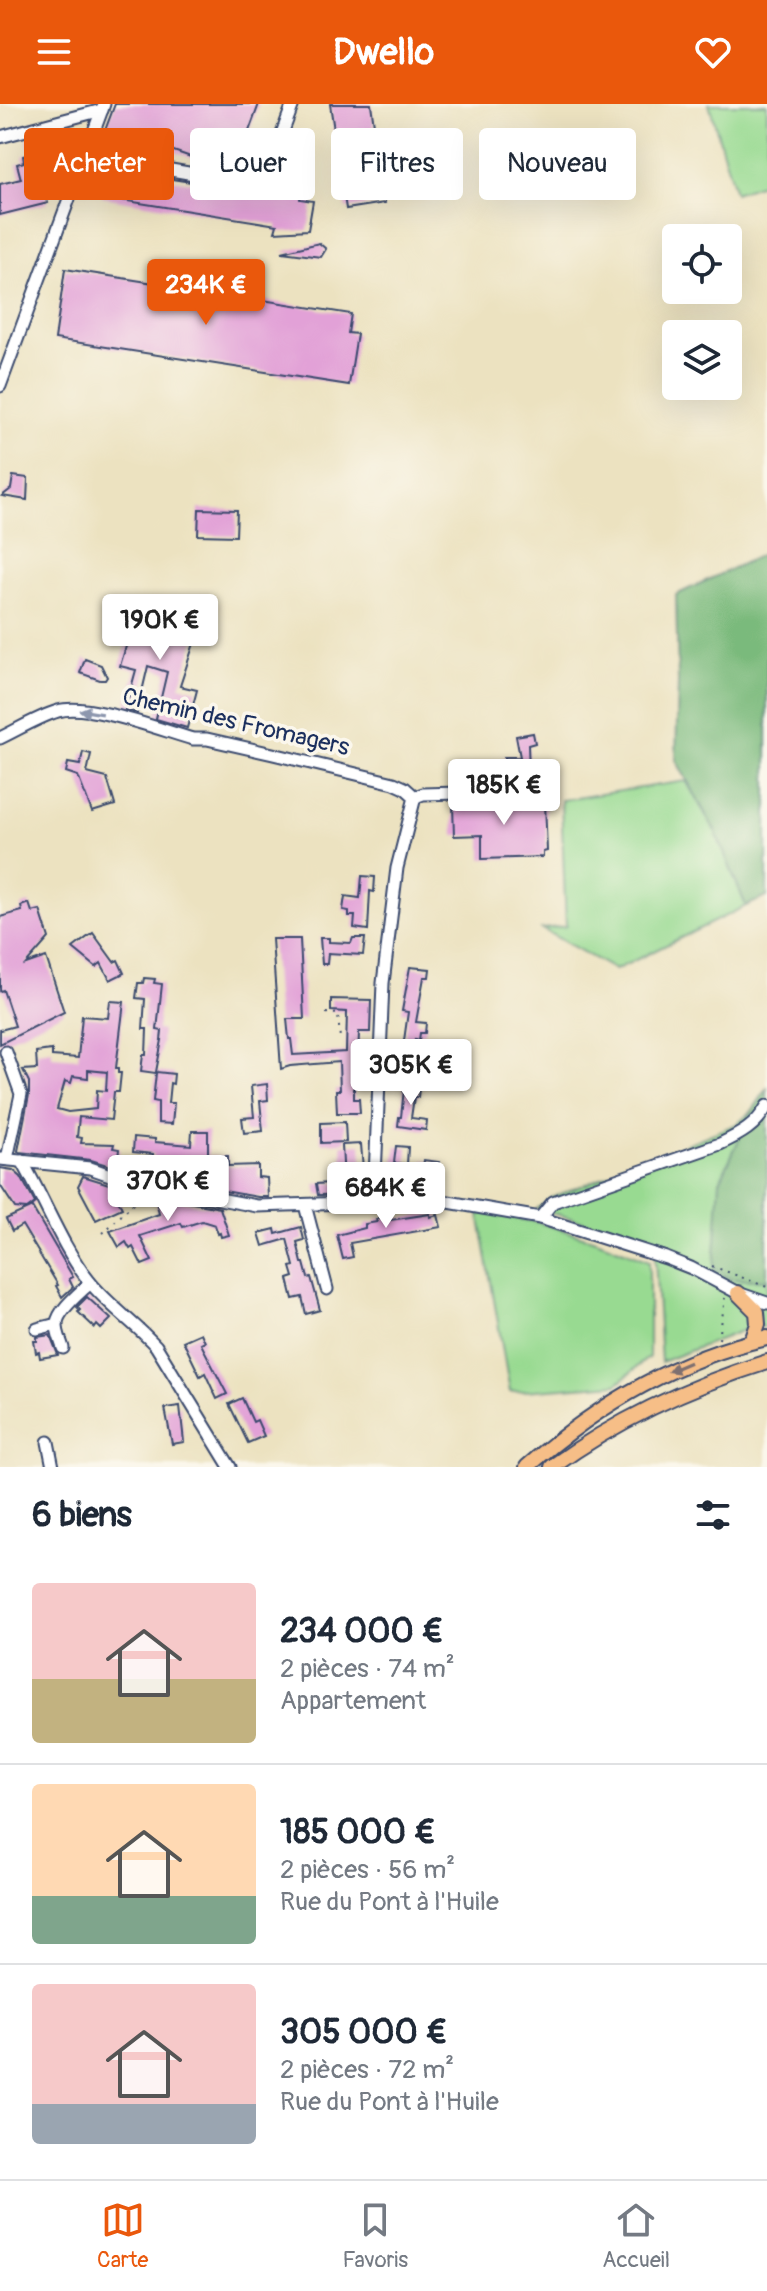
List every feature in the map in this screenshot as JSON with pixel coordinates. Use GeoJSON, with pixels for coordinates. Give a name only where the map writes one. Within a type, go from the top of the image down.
{"type":"FeatureCollection","features":[{"type":"Feature","properties":{"kind":"main road"},"geometry":{"type":"LineString","coordinates":[[732,1290],[767,1309]]}},
{"type":"Feature","properties":{"kind":"main road"},"geometry":{"type":"LineString","coordinates":[[527,1467],[612,1401],[645,1382],[722,1350],[760,1340],[757,1312],[732,1290]]}},
{"type":"Feature","properties":{"kind":"main road"},"geometry":{"type":"LineString","coordinates":[[552,1467],[646,1409],[767,1362]]}},
{"type":"Feature","properties":{"kind":"street"},"geometry":{"type":"LineString","coordinates":[[174,171],[240,182],[254,178],[270,166],[293,104]]}},
{"type":"Feature","properties":{"kind":"street"},"geometry":{"type":"LineString","coordinates":[[95,128],[103,107]]}},
{"type":"Feature","properties":{"kind":"street"},"geometry":{"type":"LineString","coordinates":[[0,137],[103,107]]}},
{"type":"Feature","properties":{"kind":"street"},"geometry":{"type":"LineString","coordinates":[[0,386],[68,200]]}},
{"type":"Feature","properties":{"kind":"street","name":"Chemin des Fromagers"},"geometry":{"type":"LineString","coordinates":[[0,738],[59,711],[97,712],[193,739],[207,739],[394,783],[415,797]]}},
{"type":"Feature","properties":{"kind":"street"},"geometry":{"type":"LineString","coordinates":[[374,1202],[383,983],[397,868],[415,797],[423,794],[532,791]]}},
{"type":"Feature","properties":{"kind":"street"},"geometry":{"type":"LineString","coordinates":[[6,1052],[21,1094],[4,1159],[90,1168],[133,1183],[257,1206],[450,1201],[540,1218],[666,1258],[767,1303]]}},
{"type":"Feature","properties":{"kind":"street"},"geometry":{"type":"LineString","coordinates":[[540,1218],[553,1202],[742,1134],[759,1120],[767,1106]]}},
{"type":"Feature","properties":{"kind":"street"},"geometry":{"type":"LineString","coordinates":[[22,1161],[81,1271],[156,1346],[230,1467]]}},
{"type":"Feature","properties":{"kind":"street"},"geometry":{"type":"LineString","coordinates":[[305,1205],[327,1289]]}},
{"type":"Feature","properties":{"kind":"street"},"geometry":{"type":"LineString","coordinates":[[63,1348],[58,1317],[90,1283]]}},
{"type":"Feature","properties":{"kind":"street"},"geometry":{"type":"LineString","coordinates":[[37,1329],[57,1324]]}},
{"type":"Feature","properties":{"kind":"street"},"geometry":{"type":"LineString","coordinates":[[48,1442],[53,1467]]}},
{"type":"Feature","properties":{"kind":"path"},"geometry":{"type":"LineString","coordinates":[[326,1013],[338,1014],[340,1039]]}},
{"type":"Feature","properties":{"kind":"path"},"geometry":{"type":"LineString","coordinates":[[103,1233],[135,1202],[133,1183]]}},
{"type":"Feature","properties":{"kind":"path"},"geometry":{"type":"LineString","coordinates":[[722,1350],[719,1335],[732,1290]]}},
{"type":"Feature","properties":{"kind":"green space"},"geometry":{"type":"Polygon","coordinates":[[[709,104],[767,104],[767,182],[735,193],[709,104]]]}},
{"type":"Feature","properties":{"kind":"green space"},"geometry":{"type":"Polygon","coordinates":[[[767,552],[767,897],[746,906],[716,833],[676,760],[676,595],[767,552]]]}},
{"type":"Feature","properties":{"kind":"green space"},"geometry":{"type":"Polygon","coordinates":[[[686,781],[716,833],[746,906],[615,970],[542,929],[566,926],[561,800],[686,781]]]}},
{"type":"Feature","properties":{"kind":"green space"},"geometry":{"type":"Polygon","coordinates":[[[767,1089],[767,1280],[731,1279],[714,1268],[720,1181],[752,1111],[767,1089]]]}},
{"type":"Feature","properties":{"kind":"green space"},"geometry":{"type":"Polygon","coordinates":[[[752,1111],[720,1181],[731,1279],[767,1280],[767,1326],[741,1331],[661,1362],[654,1240],[537,1209],[551,1198],[737,1124],[752,1111]]]}},
{"type":"Feature","properties":{"kind":"green space"},"geometry":{"type":"Polygon","coordinates":[[[479,1213],[537,1222],[599,1241],[649,1261],[649,1357],[617,1384],[510,1392],[479,1213]]]}},
{"type":"Feature","properties":{"kind":"building"},"geometry":{"type":"Polygon","coordinates":[[[115,104],[259,104],[250,128],[190,128],[190,157],[174,151],[174,128],[106,128],[115,104]]]}},
{"type":"Feature","properties":{"kind":"building"},"geometry":{"type":"Polygon","coordinates":[[[330,104],[371,104],[374,128],[334,128],[330,104]]]}},
{"type":"Feature","properties":{"kind":"building"},"geometry":{"type":"Polygon","coordinates":[[[24,162],[24,200],[47,200],[48,203],[0,215],[0,184],[21,179],[17,164],[24,162]]]}},
{"type":"Feature","properties":{"kind":"building"},"geometry":{"type":"Polygon","coordinates":[[[174,179],[190,182],[190,200],[313,201],[308,230],[275,232],[277,225],[121,200],[174,200],[174,179]]]}},
{"type":"Feature","properties":{"kind":"building"},"geometry":{"type":"Polygon","coordinates":[[[345,200],[385,200],[385,203],[346,209],[345,200]]]}},
{"type":"Feature","properties":{"kind":"building"},"geometry":{"type":"Polygon","coordinates":[[[319,243],[326,249],[321,257],[282,252],[319,243]]]}},
{"type":"Feature","properties":{"kind":"building"},"geometry":{"type":"Polygon","coordinates":[[[65,269],[351,314],[348,333],[357,334],[349,385],[55,339],[65,269]]]}},
{"type":"Feature","properties":{"kind":"building"},"geometry":{"type":"Polygon","coordinates":[[[13,476],[28,478],[27,500],[2,496],[11,489],[13,476]]]}},
{"type":"Feature","properties":{"kind":"building"},"geometry":{"type":"Polygon","coordinates":[[[199,509],[237,510],[236,536],[198,535],[199,509]]]}},
{"type":"Feature","properties":{"kind":"building"},"geometry":{"type":"Polygon","coordinates":[[[114,603],[199,628],[180,686],[197,690],[187,728],[156,719],[167,672],[148,666],[137,713],[125,710],[136,670],[120,666],[134,620],[111,613],[114,603]]]}},
{"type":"Feature","properties":{"kind":"building"},"geometry":{"type":"Polygon","coordinates":[[[85,659],[101,665],[107,677],[105,680],[80,673],[85,659]]]}},
{"type":"Feature","properties":{"kind":"building"},"geometry":{"type":"Polygon","coordinates":[[[533,733],[535,743],[528,745],[529,771],[540,771],[543,786],[532,782],[504,783],[504,757],[520,757],[516,736],[533,733]]]}},
{"type":"Feature","properties":{"kind":"building"},"geometry":{"type":"Polygon","coordinates":[[[83,752],[91,754],[87,773],[107,778],[115,805],[92,812],[78,776],[66,772],[68,763],[80,765],[83,752]]]}},
{"type":"Feature","properties":{"kind":"building"},"geometry":{"type":"Polygon","coordinates":[[[532,800],[545,803],[547,851],[543,852],[543,857],[482,859],[482,835],[454,836],[453,805],[470,804],[470,801],[532,800]]]}},
{"type":"Feature","properties":{"kind":"building"},"geometry":{"type":"Polygon","coordinates":[[[362,876],[375,877],[374,892],[370,891],[368,930],[354,928],[355,916],[349,916],[349,911],[343,910],[345,896],[360,898],[362,876]]]}},
{"type":"Feature","properties":{"kind":"building"},"geometry":{"type":"Polygon","coordinates":[[[29,903],[32,912],[40,910],[49,938],[26,964],[46,957],[64,1012],[0,1044],[0,1030],[15,1026],[3,990],[0,991],[0,917],[22,911],[21,906],[29,903]]]}},
{"type":"Feature","properties":{"kind":"building"},"geometry":{"type":"Polygon","coordinates":[[[93,933],[114,962],[118,960],[124,973],[110,980],[101,963],[96,967],[73,948],[93,933]]]}},
{"type":"Feature","properties":{"kind":"building"},"geometry":{"type":"Polygon","coordinates":[[[320,938],[329,938],[329,942],[351,943],[353,938],[365,938],[363,955],[328,953],[327,964],[322,964],[320,938]]]}},
{"type":"Feature","properties":{"kind":"building"},"geometry":{"type":"Polygon","coordinates":[[[272,939],[300,939],[304,1019],[287,1019],[293,1055],[346,1052],[347,1012],[331,1011],[331,999],[371,1000],[370,1032],[359,1032],[358,1061],[354,1061],[354,1099],[359,1099],[360,1113],[337,1113],[339,1062],[281,1069],[272,939]]]}},
{"type":"Feature","properties":{"kind":"building"},"geometry":{"type":"Polygon","coordinates":[[[410,967],[430,969],[429,977],[424,977],[416,1022],[426,1023],[425,1033],[420,1033],[419,1040],[415,1039],[411,1066],[396,1064],[399,1048],[403,1048],[408,1012],[402,1011],[410,967]]]}},
{"type":"Feature","properties":{"kind":"building"},"geometry":{"type":"Polygon","coordinates":[[[144,978],[155,979],[154,983],[162,984],[157,1030],[162,1031],[162,1040],[156,1072],[174,1074],[168,1103],[174,1103],[172,1124],[158,1123],[158,1102],[153,1101],[156,1073],[141,1071],[143,1055],[146,1055],[147,1029],[143,1029],[145,999],[136,998],[138,983],[143,983],[144,978]]]}},
{"type":"Feature","properties":{"kind":"building"},"geometry":{"type":"Polygon","coordinates":[[[110,1001],[124,1002],[116,1068],[121,1073],[119,1092],[114,1092],[111,1120],[79,1117],[77,1137],[82,1138],[81,1143],[114,1144],[113,1148],[119,1149],[117,1168],[91,1160],[19,1152],[29,1095],[29,1082],[23,1070],[37,1069],[36,1052],[52,1050],[52,1056],[78,1058],[82,1016],[108,1018],[110,1001]],[[88,1070],[88,1078],[73,1076],[71,1083],[65,1081],[57,1109],[68,1112],[96,1109],[97,1090],[106,1091],[107,1072],[88,1070]]]}},
{"type":"Feature","properties":{"kind":"building"},"geometry":{"type":"Polygon","coordinates":[[[405,1080],[420,1081],[411,1118],[427,1120],[426,1130],[398,1126],[405,1080]]]}},
{"type":"Feature","properties":{"kind":"building"},"geometry":{"type":"Polygon","coordinates":[[[267,1084],[268,1100],[260,1101],[263,1131],[244,1133],[242,1118],[254,1117],[251,1086],[267,1084]]]}},
{"type":"Feature","properties":{"kind":"building"},"geometry":{"type":"Polygon","coordinates":[[[345,1122],[346,1142],[321,1143],[321,1123],[345,1122]]]}},
{"type":"Feature","properties":{"kind":"building"},"geometry":{"type":"Polygon","coordinates":[[[192,1131],[208,1131],[208,1156],[228,1156],[228,1166],[258,1165],[258,1177],[267,1178],[268,1197],[196,1186],[192,1160],[153,1159],[153,1154],[133,1152],[134,1137],[191,1145],[192,1131]]]}},
{"type":"Feature","properties":{"kind":"building"},"geometry":{"type":"Polygon","coordinates":[[[361,1144],[365,1194],[318,1195],[316,1184],[344,1182],[342,1145],[361,1144]]]}},
{"type":"Feature","properties":{"kind":"building"},"geometry":{"type":"Polygon","coordinates":[[[396,1146],[408,1147],[407,1165],[423,1167],[424,1160],[439,1162],[437,1177],[412,1174],[412,1179],[399,1177],[401,1164],[406,1164],[394,1163],[396,1146]]]}},
{"type":"Feature","properties":{"kind":"building"},"geometry":{"type":"Polygon","coordinates":[[[0,1168],[13,1170],[21,1177],[35,1203],[27,1209],[15,1208],[0,1185],[0,1168]]]}},
{"type":"Feature","properties":{"kind":"building"},"geometry":{"type":"Polygon","coordinates":[[[83,1176],[109,1184],[122,1208],[96,1220],[78,1186],[83,1176]]]}},
{"type":"Feature","properties":{"kind":"building"},"geometry":{"type":"Polygon","coordinates":[[[155,1196],[220,1208],[229,1235],[221,1237],[215,1225],[202,1221],[183,1227],[181,1223],[140,1236],[152,1261],[142,1265],[133,1247],[130,1249],[126,1242],[119,1247],[110,1231],[159,1214],[155,1196]]]}},
{"type":"Feature","properties":{"kind":"building"},"geometry":{"type":"Polygon","coordinates":[[[32,1207],[73,1277],[69,1279],[73,1287],[62,1297],[22,1225],[12,1231],[6,1219],[32,1207]]]}},
{"type":"Feature","properties":{"kind":"building"},"geometry":{"type":"Polygon","coordinates":[[[430,1214],[430,1217],[438,1215],[441,1227],[350,1243],[353,1257],[343,1259],[337,1235],[365,1228],[365,1224],[377,1222],[376,1219],[430,1214]]]}},
{"type":"Feature","properties":{"kind":"building"},"geometry":{"type":"Polygon","coordinates":[[[301,1227],[304,1240],[297,1242],[320,1310],[306,1314],[302,1297],[293,1299],[288,1279],[294,1277],[291,1267],[294,1266],[287,1239],[263,1246],[259,1233],[275,1229],[276,1234],[301,1227]]]}},
{"type":"Feature","properties":{"kind":"building"},"geometry":{"type":"Polygon","coordinates":[[[87,1297],[111,1319],[101,1329],[97,1325],[95,1328],[78,1312],[77,1307],[87,1297]]]}},
{"type":"Feature","properties":{"kind":"building"},"geometry":{"type":"Polygon","coordinates":[[[201,1333],[205,1342],[201,1344],[227,1394],[217,1399],[205,1373],[200,1376],[183,1341],[201,1333]]]}},
{"type":"Feature","properties":{"kind":"building"},"geometry":{"type":"Polygon","coordinates":[[[50,1335],[58,1355],[40,1358],[34,1341],[37,1337],[50,1335]]]}},
{"type":"Feature","properties":{"kind":"building"},"geometry":{"type":"Polygon","coordinates":[[[242,1398],[253,1422],[257,1420],[264,1436],[248,1443],[229,1404],[242,1398]]]}},
{"type":"Feature","properties":{"kind":"building"},"geometry":{"type":"Polygon","coordinates":[[[180,1406],[184,1442],[172,1444],[165,1408],[180,1406]]]}}]}
